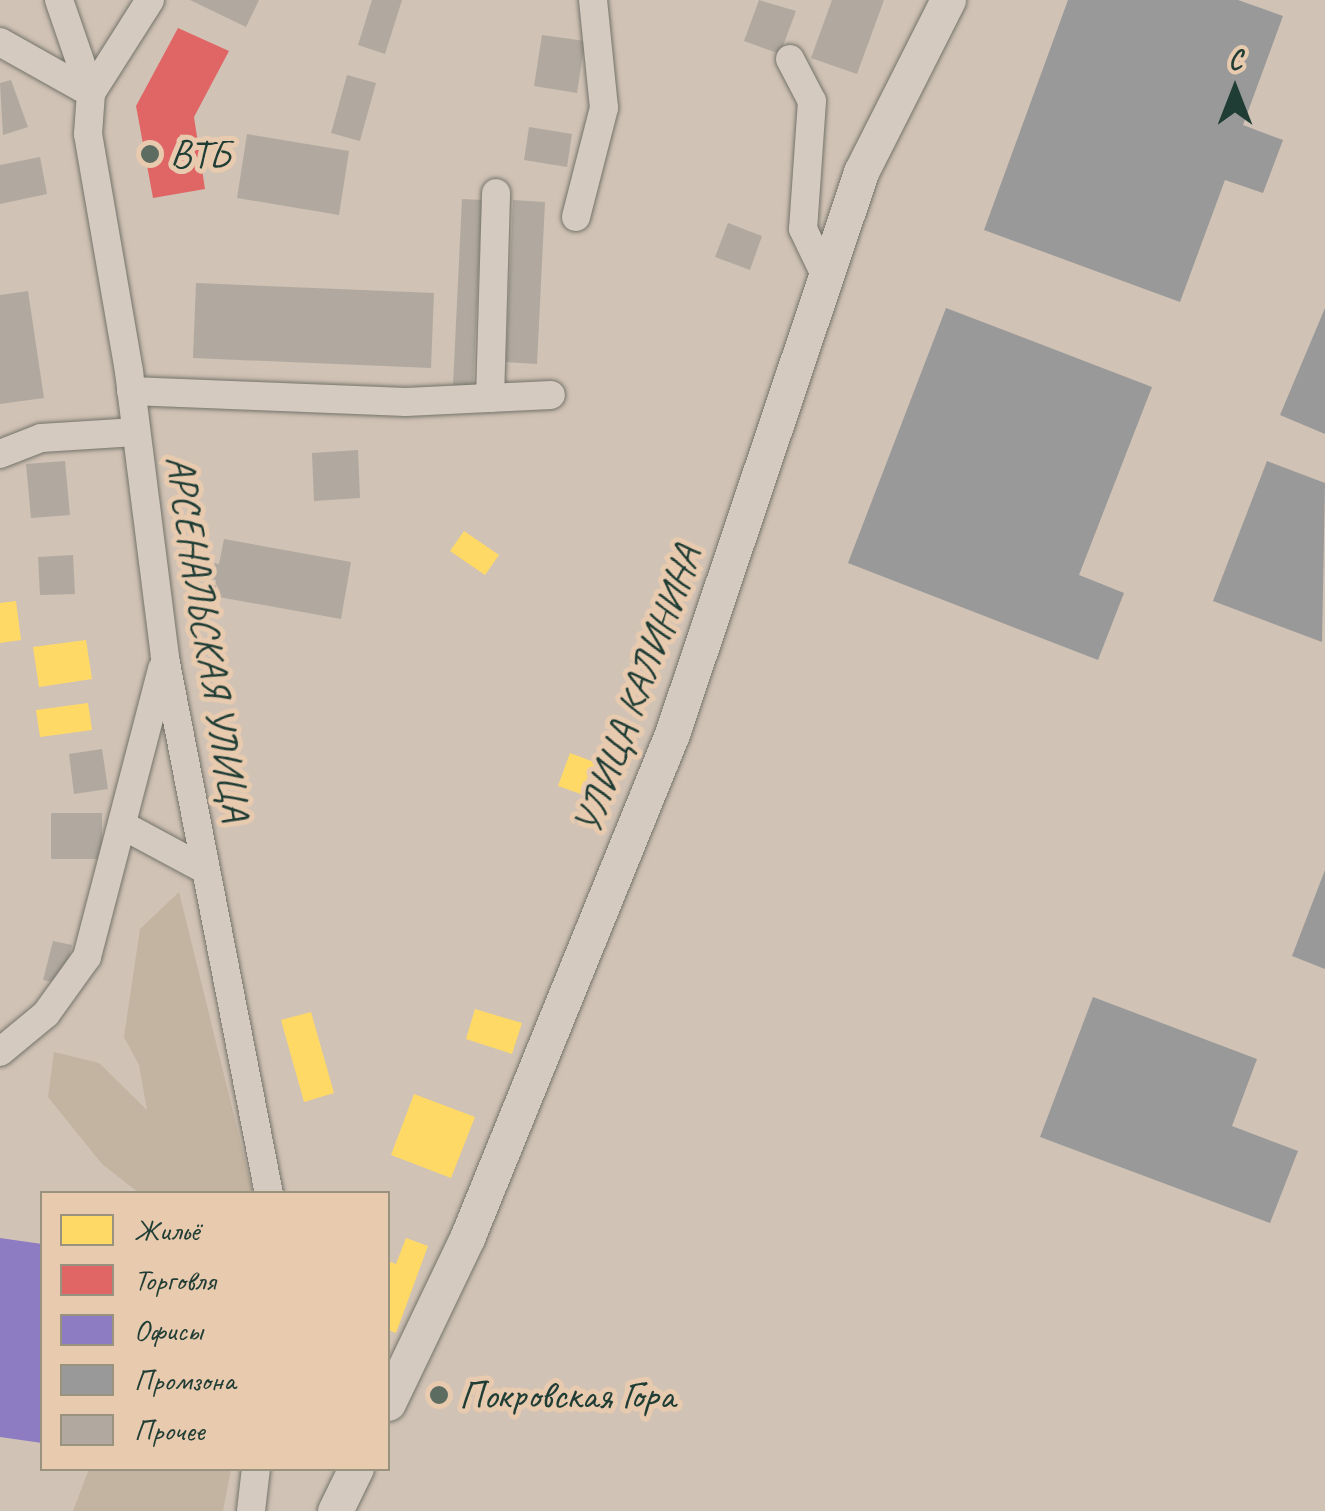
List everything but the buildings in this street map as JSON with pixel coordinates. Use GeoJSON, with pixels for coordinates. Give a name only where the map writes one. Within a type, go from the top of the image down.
{"type":"FeatureCollection","features":[{"type":"Feature","properties":{"kind":"main road","name":"УЛИЦА КАЛИНИНА"},"geometry":{"type":"LineString","coordinates":[[390,1399],[467,1238],[672,734],[861,172],[948,0]]}},
{"type":"Feature","properties":{"kind":"main road"},"geometry":{"type":"LineString","coordinates":[[336,1511],[355,1471]]}},
{"type":"Feature","properties":{"kind":"street"},"geometry":{"type":"LineString","coordinates":[[59,0],[91,92]]}},
{"type":"Feature","properties":{"kind":"street"},"geometry":{"type":"LineString","coordinates":[[91,92],[150,0]]}},
{"type":"Feature","properties":{"kind":"street"},"geometry":{"type":"LineString","coordinates":[[576,217],[604,108],[592,0]]}},
{"type":"Feature","properties":{"kind":"street"},"geometry":{"type":"LineString","coordinates":[[0,42],[91,92]]}},
{"type":"Feature","properties":{"kind":"street"},"geometry":{"type":"LineString","coordinates":[[790,59],[812,101],[804,229],[826,277]]}},
{"type":"Feature","properties":{"kind":"street","name":"АРСЕНАЛЬСКАЯ УЛИЦА"},"geometry":{"type":"LineString","coordinates":[[91,92],[88,134],[132,391],[165,658],[269,1191]]}},
{"type":"Feature","properties":{"kind":"street"},"geometry":{"type":"LineString","coordinates":[[490,398],[496,193]]}},
{"type":"Feature","properties":{"kind":"street"},"geometry":{"type":"LineString","coordinates":[[132,391],[406,402],[551,396]]}},
{"type":"Feature","properties":{"kind":"street"},"geometry":{"type":"LineString","coordinates":[[0,454],[42,438],[136,432]]}},
{"type":"Feature","properties":{"kind":"street"},"geometry":{"type":"LineString","coordinates":[[0,1052],[46,1014],[87,957],[165,658]]}},
{"type":"Feature","properties":{"kind":"street"},"geometry":{"type":"LineString","coordinates":[[124,826],[204,869]]}},
{"type":"Feature","properties":{"kind":"street"},"geometry":{"type":"LineString","coordinates":[[250,1511],[256,1471]]}},
{"type":"Feature","properties":{"kind":"shaded area"},"geometry":{"type":"Polygon","coordinates":[[[179,892],[253,1191],[136,1191],[102,1164],[48,1097],[54,1052],[99,1063],[147,1110],[139,1065],[124,1037],[140,929],[179,892]]]}},
{"type":"Feature","properties":{"kind":"shaded area"},"geometry":{"type":"Polygon","coordinates":[[[88,1471],[231,1471],[223,1511],[73,1511],[88,1471]]]}},
{"type":"Feature","properties":{"kind":"place","name":"ВТБ"},"geometry":{"type":"Point","coordinates":[150,154]}},
{"type":"Feature","properties":{"kind":"place","name":"Покровская Гора"},"geometry":{"type":"Point","coordinates":[439,1395]}}]}
